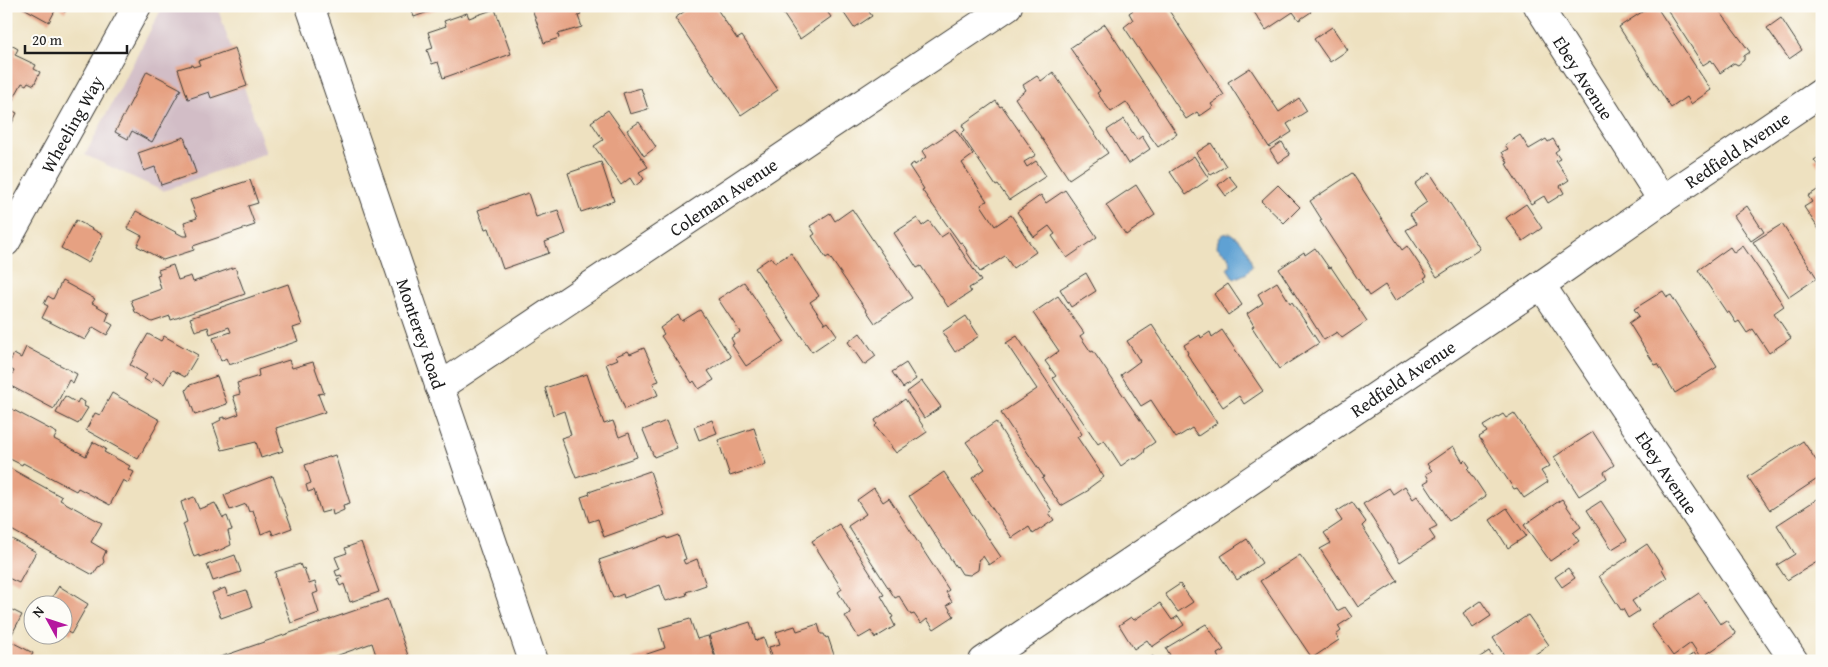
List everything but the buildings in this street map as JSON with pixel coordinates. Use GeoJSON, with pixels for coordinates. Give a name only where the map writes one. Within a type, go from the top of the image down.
{"type":"FeatureCollection","features":[{"type":"Feature","properties":{"kind":"street","name":"Wheeling Way"},"geometry":{"type":"LineString","coordinates":[[6,242],[137,6]]}},
{"type":"Feature","properties":{"kind":"street","name":"Monterey Road"},"geometry":{"type":"LineString","coordinates":[[310,6],[533,661]]}},
{"type":"Feature","properties":{"kind":"street","name":"Coleman Avenue"},"geometry":{"type":"LineString","coordinates":[[439,387],[1008,6]]}},
{"type":"Feature","properties":{"kind":"street","name":"Ebey Avenue"},"geometry":{"type":"LineString","coordinates":[[1538,6],[1662,200]]}},
{"type":"Feature","properties":{"kind":"street","name":"Redfield Avenue"},"geometry":{"type":"LineString","coordinates":[[983,661],[1541,285],[1662,200],[1822,92]]}},
{"type":"Feature","properties":{"kind":"street","name":"Ebey Avenue"},"geometry":{"type":"LineString","coordinates":[[1541,285],[1794,661]]}},
{"type":"Feature","properties":{"kind":"shaded area"},"geometry":{"type":"Polygon","coordinates":[[[163,6],[217,6],[266,153],[163,191],[85,155],[163,6]]]}},
{"type":"Feature","properties":{"kind":"water"},"geometry":{"type":"Polygon","coordinates":[[[1230,233],[1245,247],[1252,266],[1247,273],[1234,279],[1227,268],[1231,265],[1229,257],[1217,247],[1218,240],[1223,234],[1230,233]]]}}]}
